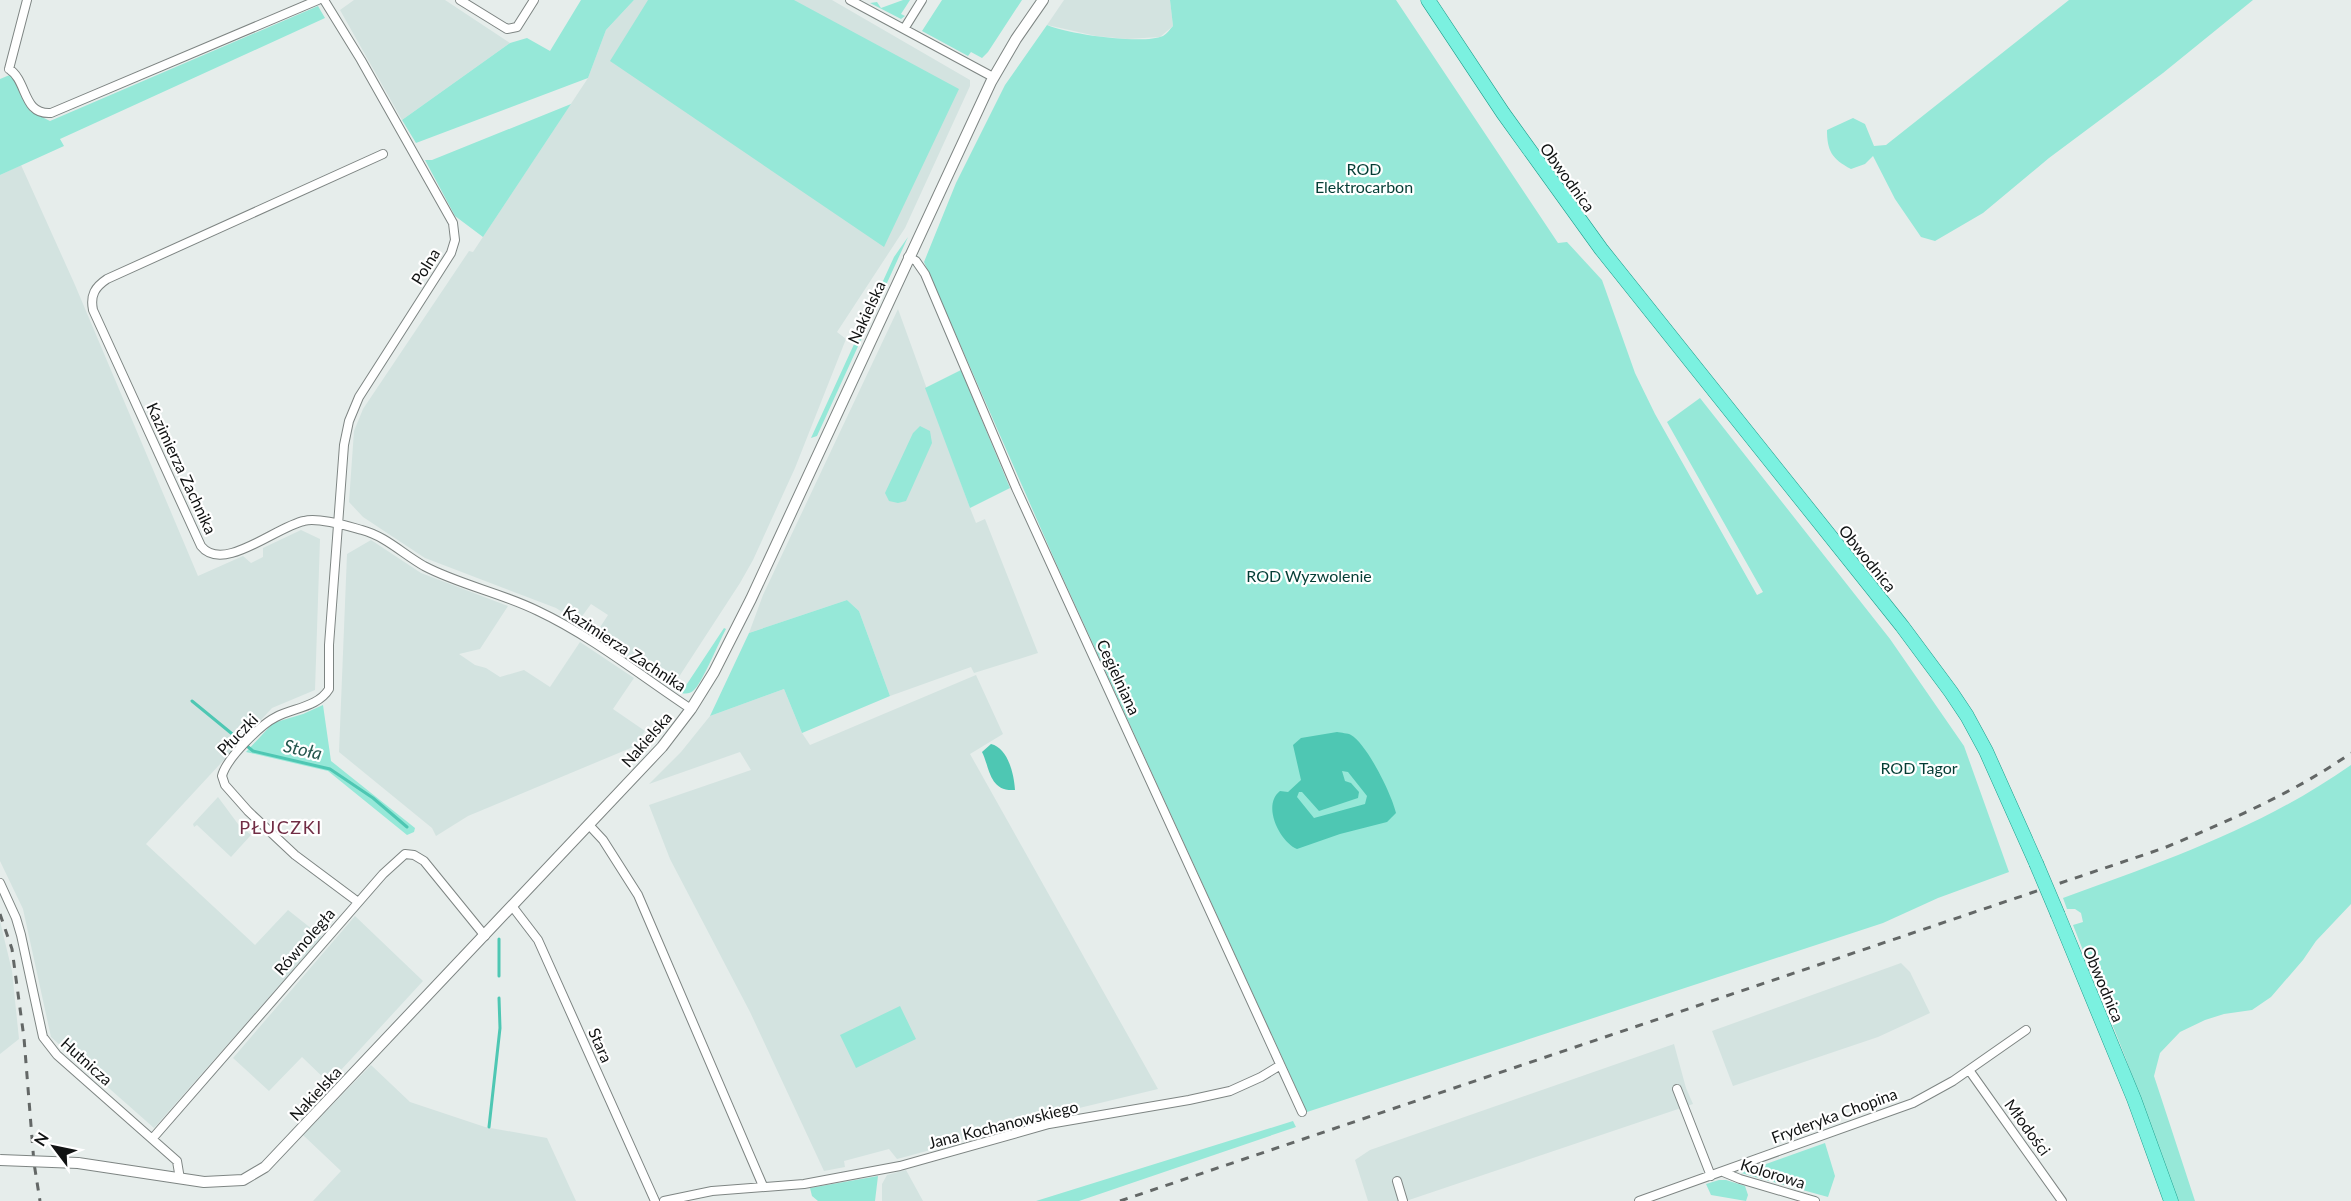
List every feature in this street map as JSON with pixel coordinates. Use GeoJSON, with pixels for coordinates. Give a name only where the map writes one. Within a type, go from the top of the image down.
{"type":"FeatureCollection","features":[{"type":"Feature","properties":{"kind":"main road","name":"Obwodnica"},"geometry":{"type":"LineString","coordinates":[[1428,0],[1503,113],[1601,249],[1902,626],[1967,716],[1986,751],[2058,915],[2134,1099],[2171,1201]]}},
{"type":"Feature","properties":{"kind":"street"},"geometry":{"type":"LineString","coordinates":[[9,69],[27,0]]}},
{"type":"Feature","properties":{"kind":"street"},"geometry":{"type":"LineString","coordinates":[[9,69],[16,73],[31,106],[42,114],[51,113],[318,0]]}},
{"type":"Feature","properties":{"kind":"street","name":"Polna"},"geometry":{"type":"LineString","coordinates":[[324,0],[356,49],[453,223],[456,234],[451,254],[350,416],[344,445],[338,525]]}},
{"type":"Feature","properties":{"kind":"street"},"geometry":{"type":"LineString","coordinates":[[460,0],[507,29],[517,27],[534,0]]}},
{"type":"Feature","properties":{"kind":"street"},"geometry":{"type":"LineString","coordinates":[[850,0],[993,78]]}},
{"type":"Feature","properties":{"kind":"street"},"geometry":{"type":"LineString","coordinates":[[904,29],[922,0]]}},
{"type":"Feature","properties":{"kind":"street","name":"Nakielska"},"geometry":{"type":"LineString","coordinates":[[0,1160],[78,1163],[204,1182],[235,1181],[247,1178],[265,1167],[662,747],[691,709],[714,672],[751,599],[908,256],[993,78],[1043,0]]}},
{"type":"Feature","properties":{"kind":"street"},"geometry":{"type":"LineString","coordinates":[[0,73],[9,69]]}},
{"type":"Feature","properties":{"kind":"street","name":"Kazimierza Zachnika"},"geometry":{"type":"LineString","coordinates":[[383,154],[107,279],[95,289],[92,298],[93,310],[203,549],[214,555],[227,555],[304,520],[338,525],[378,536],[425,566],[560,622],[691,709]]}},
{"type":"Feature","properties":{"kind":"street","name":"Cegielniana"},"geometry":{"type":"LineString","coordinates":[[908,256],[916,261],[926,274],[1016,488],[1302,1112]]}},
{"type":"Feature","properties":{"kind":"street","name":"Płuczki"},"geometry":{"type":"LineString","coordinates":[[338,525],[329,645],[329,689],[321,699],[275,717],[249,740],[223,771],[222,776],[225,785],[248,811],[295,855],[358,902]]}},
{"type":"Feature","properties":{"kind":"street"},"geometry":{"type":"LineString","coordinates":[[589,825],[603,840],[638,895],[763,1186]]}},
{"type":"Feature","properties":{"kind":"street","name":"Równoległa"},"geometry":{"type":"LineString","coordinates":[[152,1139],[358,902],[396,860],[405,854],[411,854],[424,861],[485,936]]}},
{"type":"Feature","properties":{"kind":"street","name":"Hutnicza"},"geometry":{"type":"LineString","coordinates":[[0,883],[21,935],[45,1041],[57,1055],[177,1161],[180,1179]]}},
{"type":"Feature","properties":{"kind":"street","name":"Stara"},"geometry":{"type":"LineString","coordinates":[[512,906],[538,940],[654,1201]]}},
{"type":"Feature","properties":{"kind":"street","name":"Fryderyka Chopina"},"geometry":{"type":"LineString","coordinates":[[1639,1201],[1913,1103],[1969,1071],[2026,1030]]}},
{"type":"Feature","properties":{"kind":"street","name":"Jana Kochanowskiego"},"geometry":{"type":"LineString","coordinates":[[664,1201],[712,1191],[804,1184],[900,1166],[1049,1124],[1189,1101],[1230,1091],[1279,1066]]}},
{"type":"Feature","properties":{"kind":"street","name":"Młodości"},"geometry":{"type":"LineString","coordinates":[[1969,1071],[2062,1201]]}},
{"type":"Feature","properties":{"kind":"street"},"geometry":{"type":"LineString","coordinates":[[1677,1089],[1711,1176]]}},
{"type":"Feature","properties":{"kind":"street","name":"Kolorowa"},"geometry":{"type":"LineString","coordinates":[[1723,1172],[1815,1201]]}},
{"type":"Feature","properties":{"kind":"street"},"geometry":{"type":"LineString","coordinates":[[1397,1181],[1403,1201]]}},
{"type":"Feature","properties":{"kind":"shaded area"},"geometry":{"type":"Polygon","coordinates":[[[354,0],[445,0],[510,43],[402,120],[340,10],[354,0]]]}},
{"type":"Feature","properties":{"kind":"shaded area"},"geometry":{"type":"Polygon","coordinates":[[[634,0],[832,0],[970,80],[970,86],[905,228],[837,332],[846,339],[795,468],[753,560],[673,686],[602,640],[597,632],[608,615],[591,604],[580,619],[573,619],[556,608],[425,558],[363,517],[349,502],[354,431],[363,409],[469,251],[473,252],[588,78],[606,30],[634,0]]]}},
{"type":"Feature","properties":{"kind":"shaded area"},"geometry":{"type":"Polygon","coordinates":[[[1064,0],[1170,0],[1173,26],[1160,37],[1127,39],[1096,36],[1047,25],[1064,0]]]}},
{"type":"Feature","properties":{"kind":"shaded area"},"geometry":{"type":"Polygon","coordinates":[[[21,165],[75,285],[198,576],[243,556],[251,563],[263,557],[263,548],[301,530],[320,539],[315,690],[272,708],[146,844],[255,945],[288,910],[322,937],[154,1128],[51,1037],[23,909],[0,861],[0,175],[21,165]]]}},
{"type":"Feature","properties":{"kind":"shaded area"},"geometry":{"type":"Polygon","coordinates":[[[898,309],[976,523],[985,519],[1038,653],[974,673],[971,667],[890,696],[859,611],[847,600],[749,633],[763,595],[898,309]]]}},
{"type":"Feature","properties":{"kind":"shaded area"},"geometry":{"type":"Polygon","coordinates":[[[371,540],[421,573],[508,606],[480,649],[459,654],[500,677],[524,670],[550,687],[580,642],[634,678],[613,709],[645,731],[633,747],[468,816],[436,836],[432,828],[339,752],[347,554],[371,540]]]}},
{"type":"Feature","properties":{"kind":"shaded area"},"geometry":{"type":"Polygon","coordinates":[[[976,675],[1003,734],[970,754],[1158,1089],[984,1131],[938,1148],[897,1159],[889,1149],[844,1161],[845,1167],[824,1171],[750,1012],[670,859],[649,805],[751,770],[740,752],[649,784],[681,752],[710,716],[784,689],[802,733],[810,745],[976,675]]]}},
{"type":"Feature","properties":{"kind":"shaded area"},"geometry":{"type":"Polygon","coordinates":[[[1337,732],[1351,735],[1364,748],[1378,771],[1390,794],[1396,813],[1387,822],[1340,834],[1297,849],[1291,845],[1285,840],[1275,823],[1272,806],[1280,791],[1288,792],[1301,780],[1293,745],[1301,738],[1337,732]],[[1342,771],[1345,781],[1351,783],[1359,792],[1358,798],[1319,811],[1302,792],[1299,792],[1297,797],[1314,818],[1365,804],[1367,796],[1348,772],[1342,771]]]}},
{"type":"Feature","properties":{"kind":"shaded area"},"geometry":{"type":"Polygon","coordinates":[[[991,744],[997,746],[1006,756],[1015,790],[1000,787],[992,778],[982,752],[991,744]]]}},
{"type":"Feature","properties":{"kind":"shaded area"},"geometry":{"type":"Polygon","coordinates":[[[218,797],[238,824],[251,835],[231,857],[197,825],[194,827],[193,824],[218,797]]]}},
{"type":"Feature","properties":{"kind":"shaded area"},"geometry":{"type":"Polygon","coordinates":[[[355,916],[423,981],[329,1083],[302,1057],[269,1091],[233,1058],[355,916]]]}},
{"type":"Feature","properties":{"kind":"shaded area"},"geometry":{"type":"Polygon","coordinates":[[[0,921],[12,971],[19,1039],[0,1054],[0,921]]]}},
{"type":"Feature","properties":{"kind":"shaded area"},"geometry":{"type":"Polygon","coordinates":[[[1901,963],[1910,972],[1930,1013],[1878,1037],[1733,1086],[1712,1031],[1901,963]]]}},
{"type":"Feature","properties":{"kind":"shaded area"},"geometry":{"type":"Polygon","coordinates":[[[1674,1044],[1686,1088],[1693,1104],[1406,1201],[1368,1201],[1355,1160],[1370,1150],[1674,1044]]]}},
{"type":"Feature","properties":{"kind":"shaded area"},"geometry":{"type":"Polygon","coordinates":[[[371,1065],[410,1102],[485,1127],[547,1138],[576,1201],[313,1201],[341,1171],[303,1135],[371,1065]]]}},
{"type":"Feature","properties":{"kind":"shaded area"},"geometry":{"type":"Polygon","coordinates":[[[906,1170],[923,1201],[882,1201],[882,1184],[887,1175],[906,1170]]]}},
{"type":"Feature","properties":{"kind":"green space"},"geometry":{"type":"Polygon","coordinates":[[[581,0],[634,0],[606,30],[588,78],[416,143],[402,120],[510,43],[527,38],[550,51],[581,0]]]}},
{"type":"Feature","properties":{"kind":"green space"},"geometry":{"type":"Polygon","coordinates":[[[648,0],[794,0],[959,89],[884,247],[610,61],[648,0]]]}},
{"type":"Feature","properties":{"kind":"green space"},"geometry":{"type":"Polygon","coordinates":[[[903,0],[910,0],[901,14],[905,16],[901,19],[870,3],[877,2],[881,8],[903,0]]]}},
{"type":"Feature","properties":{"kind":"green space"},"geometry":{"type":"Polygon","coordinates":[[[942,0],[1022,0],[982,58],[971,52],[968,56],[922,31],[942,0]]]}},
{"type":"Feature","properties":{"kind":"green space","name":"ROD Wyzwolenie"},"geometry":{"type":"Polygon","coordinates":[[[1170,0],[1396,0],[1558,243],[1567,242],[1602,280],[1635,373],[1655,414],[1757,595],[1763,592],[1667,422],[1700,398],[1890,639],[1964,746],[2009,872],[1938,898],[1883,923],[1307,1112],[1056,563],[924,262],[956,183],[1005,85],[1047,25],[1071,32],[1105,37],[1153,38],[1164,35],[1173,26],[1170,0]]]}},
{"type":"Feature","properties":{"kind":"green space"},"geometry":{"type":"Polygon","coordinates":[[[2069,0],[2253,0],[2163,73],[2049,158],[1983,213],[1935,241],[1921,237],[1895,199],[1873,156],[1865,164],[1851,169],[1839,162],[1832,154],[1828,144],[1827,130],[1853,118],[1865,124],[1874,146],[1886,145],[2069,0]]]}},
{"type":"Feature","properties":{"kind":"green space"},"geometry":{"type":"Polygon","coordinates":[[[318,6],[325,18],[60,139],[64,146],[0,175],[0,79],[12,74],[30,111],[50,121],[318,6]]]}},
{"type":"Feature","properties":{"kind":"green space"},"geometry":{"type":"Polygon","coordinates":[[[571,104],[483,237],[455,216],[425,160],[432,160],[571,104]]]}},
{"type":"Feature","properties":{"kind":"green space"},"geometry":{"type":"Polygon","coordinates":[[[908,237],[817,436],[811,438],[894,257],[908,237]]]}},
{"type":"Feature","properties":{"kind":"green space"},"geometry":{"type":"Polygon","coordinates":[[[961,370],[1010,488],[970,508],[925,388],[961,370]]]}},
{"type":"Feature","properties":{"kind":"green space"},"geometry":{"type":"Polygon","coordinates":[[[920,426],[930,431],[932,443],[906,501],[898,503],[889,501],[885,493],[913,433],[920,426]]]}},
{"type":"Feature","properties":{"kind":"green space"},"geometry":{"type":"Polygon","coordinates":[[[847,600],[859,611],[890,696],[802,733],[784,689],[710,716],[749,633],[847,600]]]}},
{"type":"Feature","properties":{"kind":"green space"},"geometry":{"type":"Polygon","coordinates":[[[724,628],[726,629],[697,686],[689,693],[681,693],[724,628]]]}},
{"type":"Feature","properties":{"kind":"green space"},"geometry":{"type":"Polygon","coordinates":[[[323,705],[331,761],[415,828],[414,832],[407,835],[328,771],[246,752],[273,723],[323,705]]]}},
{"type":"Feature","properties":{"kind":"green space"},"geometry":{"type":"Polygon","coordinates":[[[2351,765],[2351,904],[2316,941],[2271,997],[2252,1010],[2224,1014],[2180,1032],[2160,1053],[2154,1076],[2195,1201],[2177,1201],[2126,1059],[2073,925],[2083,922],[2081,913],[2075,909],[2067,909],[2063,898],[2138,871],[2248,825],[2283,807],[2351,765]]]}},
{"type":"Feature","properties":{"kind":"green space"},"geometry":{"type":"Polygon","coordinates":[[[900,1006],[916,1039],[856,1068],[840,1035],[900,1006]]]}},
{"type":"Feature","properties":{"kind":"green space"},"geometry":{"type":"Polygon","coordinates":[[[1293,1121],[1296,1127],[1079,1201],[1036,1201],[1293,1121]]]}},
{"type":"Feature","properties":{"kind":"green space"},"geometry":{"type":"Polygon","coordinates":[[[1825,1143],[1835,1176],[1828,1197],[1741,1173],[1825,1143]]]}},
{"type":"Feature","properties":{"kind":"green space"},"geometry":{"type":"Polygon","coordinates":[[[878,1176],[875,1201],[818,1201],[812,1196],[810,1188],[878,1176]]]}},
{"type":"Feature","properties":{"kind":"green space"},"geometry":{"type":"Polygon","coordinates":[[[1719,1180],[1745,1186],[1748,1195],[1746,1201],[1711,1195],[1706,1184],[1719,1180]]]}},
{"type":"Feature","properties":{"kind":"waterway","name":"Stoła"},"geometry":{"type":"LineString","coordinates":[[192,701],[253,751],[330,769],[373,798],[407,827]]}},
{"type":"Feature","properties":{"kind":"waterway","name":"Stoła"},"geometry":{"type":"LineString","coordinates":[[499,939],[499,976]]}},
{"type":"Feature","properties":{"kind":"waterway","name":"Stoła"},"geometry":{"type":"LineString","coordinates":[[489,1127],[500,1028],[499,998]]}},
{"type":"Feature","properties":{"kind":"railway"},"geometry":{"type":"LineString","coordinates":[[1120,1201],[2164,848],[2284,794],[2351,753]]}},
{"type":"Feature","properties":{"kind":"railway"},"geometry":{"type":"LineString","coordinates":[[0,914],[12,949],[24,1038],[34,1163],[40,1201]]}},
{"type":"Feature","properties":{"kind":"district","name":"PŁUCZKI"},"geometry":{"type":"Point","coordinates":[281,827]}},
{"type":"Feature","properties":{"kind":"park label","name":"ROD Elektrocarbon"},"geometry":{"type":"Point","coordinates":[1364,177]}},
{"type":"Feature","properties":{"kind":"park label","name":"ROD Tagor"},"geometry":{"type":"Point","coordinates":[1919,767]}}]}
